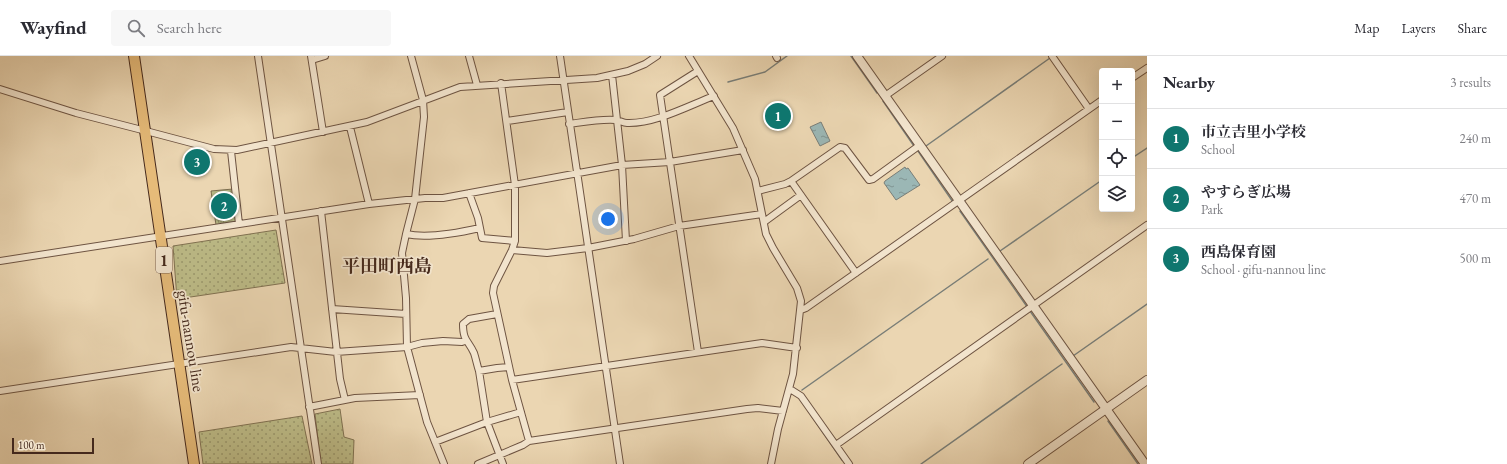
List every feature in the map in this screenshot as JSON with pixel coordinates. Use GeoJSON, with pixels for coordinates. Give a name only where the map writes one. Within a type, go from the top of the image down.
{"type":"FeatureCollection","features":[{"type":"Feature","properties":{"kind":"main road","name":"gifu-nannou line"},"geometry":{"type":"LineString","coordinates":[[134,56],[194,464]]}},
{"type":"Feature","properties":{"kind":"street"},"geometry":{"type":"LineString","coordinates":[[258,56],[318,464]]}},
{"type":"Feature","properties":{"kind":"street"},"geometry":{"type":"LineString","coordinates":[[322,132],[311,58],[325,56]]}},
{"type":"Feature","properties":{"kind":"street"},"geometry":{"type":"LineString","coordinates":[[411,56],[424,100],[424,117],[422,149],[415,199],[402,253],[407,347],[427,422],[444,464]]}},
{"type":"Feature","properties":{"kind":"street"},"geometry":{"type":"LineString","coordinates":[[469,56],[478,85]]}},
{"type":"Feature","properties":{"kind":"street"},"geometry":{"type":"LineString","coordinates":[[560,56],[576,174],[620,464]]}},
{"type":"Feature","properties":{"kind":"street"},"geometry":{"type":"LineString","coordinates":[[0,89],[146,131],[231,151],[271,144],[350,126],[378,118],[460,87],[501,83],[597,78],[628,71],[645,64],[657,56]]}},
{"type":"Feature","properties":{"kind":"street"},"geometry":{"type":"LineString","coordinates":[[689,56],[733,128],[755,179],[766,234],[797,288],[801,301],[793,374],[771,464]]}},
{"type":"Feature","properties":{"kind":"street"},"geometry":{"type":"LineString","coordinates":[[857,56],[959,200],[1030,308],[1106,409],[1145,464]]}},
{"type":"Feature","properties":{"kind":"street"},"geometry":{"type":"LineString","coordinates":[[885,96],[942,56]]}},
{"type":"Feature","properties":{"kind":"street"},"geometry":{"type":"LineString","coordinates":[[1052,56],[1089,109]]}},
{"type":"Feature","properties":{"kind":"street"},"geometry":{"type":"LineString","coordinates":[[1135,76],[1147,68]]}},
{"type":"Feature","properties":{"kind":"street"},"geometry":{"type":"LineString","coordinates":[[698,71],[660,95],[662,117],[698,352]]}},
{"type":"Feature","properties":{"kind":"street"},"geometry":{"type":"LineString","coordinates":[[612,75],[622,165],[626,241]]}},
{"type":"Feature","properties":{"kind":"street"},"geometry":{"type":"LineString","coordinates":[[501,83],[516,185],[515,241],[494,286],[493,293],[512,380],[529,441]]}},
{"type":"Feature","properties":{"kind":"street"},"geometry":{"type":"LineString","coordinates":[[569,124],[617,120],[626,123],[662,117],[714,96]]}},
{"type":"Feature","properties":{"kind":"street"},"geometry":{"type":"LineString","coordinates":[[801,310],[806,308],[1099,102]]}},
{"type":"Feature","properties":{"kind":"street"},"geometry":{"type":"LineString","coordinates":[[507,122],[568,112]]}},
{"type":"Feature","properties":{"kind":"street"},"geometry":{"type":"LineString","coordinates":[[350,126],[369,204]]}},
{"type":"Feature","properties":{"kind":"street"},"geometry":{"type":"LineString","coordinates":[[758,191],[791,181],[840,147],[845,148],[869,180],[873,179],[920,145]]}},
{"type":"Feature","properties":{"kind":"street"},"geometry":{"type":"LineString","coordinates":[[0,261],[369,204],[415,199],[444,198],[622,165],[670,162],[743,150]]}},
{"type":"Feature","properties":{"kind":"street"},"geometry":{"type":"LineString","coordinates":[[231,151],[239,224]]}},
{"type":"Feature","properties":{"kind":"street"},"geometry":{"type":"LineString","coordinates":[[791,181],[856,273]]}},
{"type":"Feature","properties":{"kind":"street"},"geometry":{"type":"LineString","coordinates":[[469,193],[478,218],[482,238],[515,241]]}},
{"type":"Feature","properties":{"kind":"street"},"geometry":{"type":"LineString","coordinates":[[764,222],[801,195]]}},
{"type":"Feature","properties":{"kind":"street"},"geometry":{"type":"LineString","coordinates":[[321,211],[336,352],[345,400]]}},
{"type":"Feature","properties":{"kind":"street"},"geometry":{"type":"LineString","coordinates":[[512,250],[547,253],[588,248],[634,240],[679,226],[762,214]]}},
{"type":"Feature","properties":{"kind":"street"},"geometry":{"type":"LineString","coordinates":[[836,445],[1147,225]]}},
{"type":"Feature","properties":{"kind":"street"},"geometry":{"type":"LineString","coordinates":[[406,234],[443,235],[461,233],[480,228]]}},
{"type":"Feature","properties":{"kind":"street"},"geometry":{"type":"LineString","coordinates":[[332,309],[406,314]]}},
{"type":"Feature","properties":{"kind":"street"},"geometry":{"type":"LineString","coordinates":[[497,314],[469,319],[462,324],[465,341],[473,352],[479,371],[487,422],[503,464]]}},
{"type":"Feature","properties":{"kind":"street"},"geometry":{"type":"LineString","coordinates":[[0,391],[180,365],[291,347],[336,352],[407,347],[422,342],[465,341]]}},
{"type":"Feature","properties":{"kind":"street"},"geometry":{"type":"LineString","coordinates":[[512,380],[762,343],[797,348]]}},
{"type":"Feature","properties":{"kind":"street"},"geometry":{"type":"LineString","coordinates":[[479,371],[509,367]]}},
{"type":"Feature","properties":{"kind":"street"},"geometry":{"type":"LineString","coordinates":[[1028,464],[1147,380]]}},
{"type":"Feature","properties":{"kind":"street"},"geometry":{"type":"LineString","coordinates":[[790,389],[800,396],[848,462],[839,464]]}},
{"type":"Feature","properties":{"kind":"street"},"geometry":{"type":"LineString","coordinates":[[309,407],[355,398],[420,395]]}},
{"type":"Feature","properties":{"kind":"street"},"geometry":{"type":"LineString","coordinates":[[478,464],[499,456],[529,441],[753,409],[783,411]]}},
{"type":"Feature","properties":{"kind":"street"},"geometry":{"type":"LineString","coordinates":[[435,442],[487,422],[521,412]]}},
{"type":"Feature","properties":{"kind":"green space"},"geometry":{"type":"Polygon","coordinates":[[[233,189],[237,222],[216,225],[211,191],[233,189]]]}},
{"type":"Feature","properties":{"kind":"green space"},"geometry":{"type":"Polygon","coordinates":[[[276,230],[285,283],[177,299],[173,246],[276,230]]]}},
{"type":"Feature","properties":{"kind":"green space"},"geometry":{"type":"Polygon","coordinates":[[[340,409],[344,437],[354,440],[353,464],[321,464],[315,414],[340,409]]]}},
{"type":"Feature","properties":{"kind":"green space"},"geometry":{"type":"Polygon","coordinates":[[[302,416],[312,464],[203,464],[199,432],[302,416]]]}},
{"type":"Feature","properties":{"kind":"water"},"geometry":{"type":"Polygon","coordinates":[[[821,122],[830,141],[820,146],[810,127],[821,122]]]}},
{"type":"Feature","properties":{"kind":"water"},"geometry":{"type":"Polygon","coordinates":[[[905,167],[906,169],[908,168],[920,185],[896,200],[884,183],[905,167]]]}},
{"type":"Feature","properties":{"kind":"waterway"},"geometry":{"type":"LineString","coordinates":[[728,82],[765,72],[787,56]]}},
{"type":"Feature","properties":{"kind":"waterway"},"geometry":{"type":"LineString","coordinates":[[851,56],[877,93]]}},
{"type":"Feature","properties":{"kind":"waterway"},"geometry":{"type":"LineString","coordinates":[[926,146],[1050,58]]}},
{"type":"Feature","properties":{"kind":"waterway"},"geometry":{"type":"LineString","coordinates":[[883,101],[914,146]]}},
{"type":"Feature","properties":{"kind":"waterway"},"geometry":{"type":"LineString","coordinates":[[1135,156],[1147,148]]}},
{"type":"Feature","properties":{"kind":"waterway"},"geometry":{"type":"LineString","coordinates":[[918,151],[953,202]]}},
{"type":"Feature","properties":{"kind":"waterway"},"geometry":{"type":"LineString","coordinates":[[1000,251],[1099,182]]}},
{"type":"Feature","properties":{"kind":"waterway"},"geometry":{"type":"LineString","coordinates":[[960,211],[1028,308]]}},
{"type":"Feature","properties":{"kind":"waterway"},"geometry":{"type":"LineString","coordinates":[[802,390],[988,259]]}},
{"type":"Feature","properties":{"kind":"waterway"},"geometry":{"type":"LineString","coordinates":[[1073,356],[1147,304]]}},
{"type":"Feature","properties":{"kind":"waterway"},"geometry":{"type":"LineString","coordinates":[[1030,311],[1094,402]]}},
{"type":"Feature","properties":{"kind":"waterway"},"geometry":{"type":"LineString","coordinates":[[921,464],[1062,364]]}},
{"type":"Feature","properties":{"kind":"waterway"},"geometry":{"type":"LineString","coordinates":[[811,415],[842,460]]}},
{"type":"Feature","properties":{"kind":"waterway"},"geometry":{"type":"LineString","coordinates":[[1108,421],[1138,464]]}},
{"type":"Feature","properties":{"kind":"place","name":"市立吉里小学校"},"geometry":{"type":"Point","coordinates":[778,116]}},
{"type":"Feature","properties":{"kind":"place","name":"西島保育園"},"geometry":{"type":"Point","coordinates":[197,162]}},
{"type":"Feature","properties":{"kind":"place","name":"やすらぎ広場"},"geometry":{"type":"Point","coordinates":[224,206]}},
{"type":"Feature","properties":{"kind":"district","name":"平田町西島"},"geometry":{"type":"Point","coordinates":[387,265]}}]}
